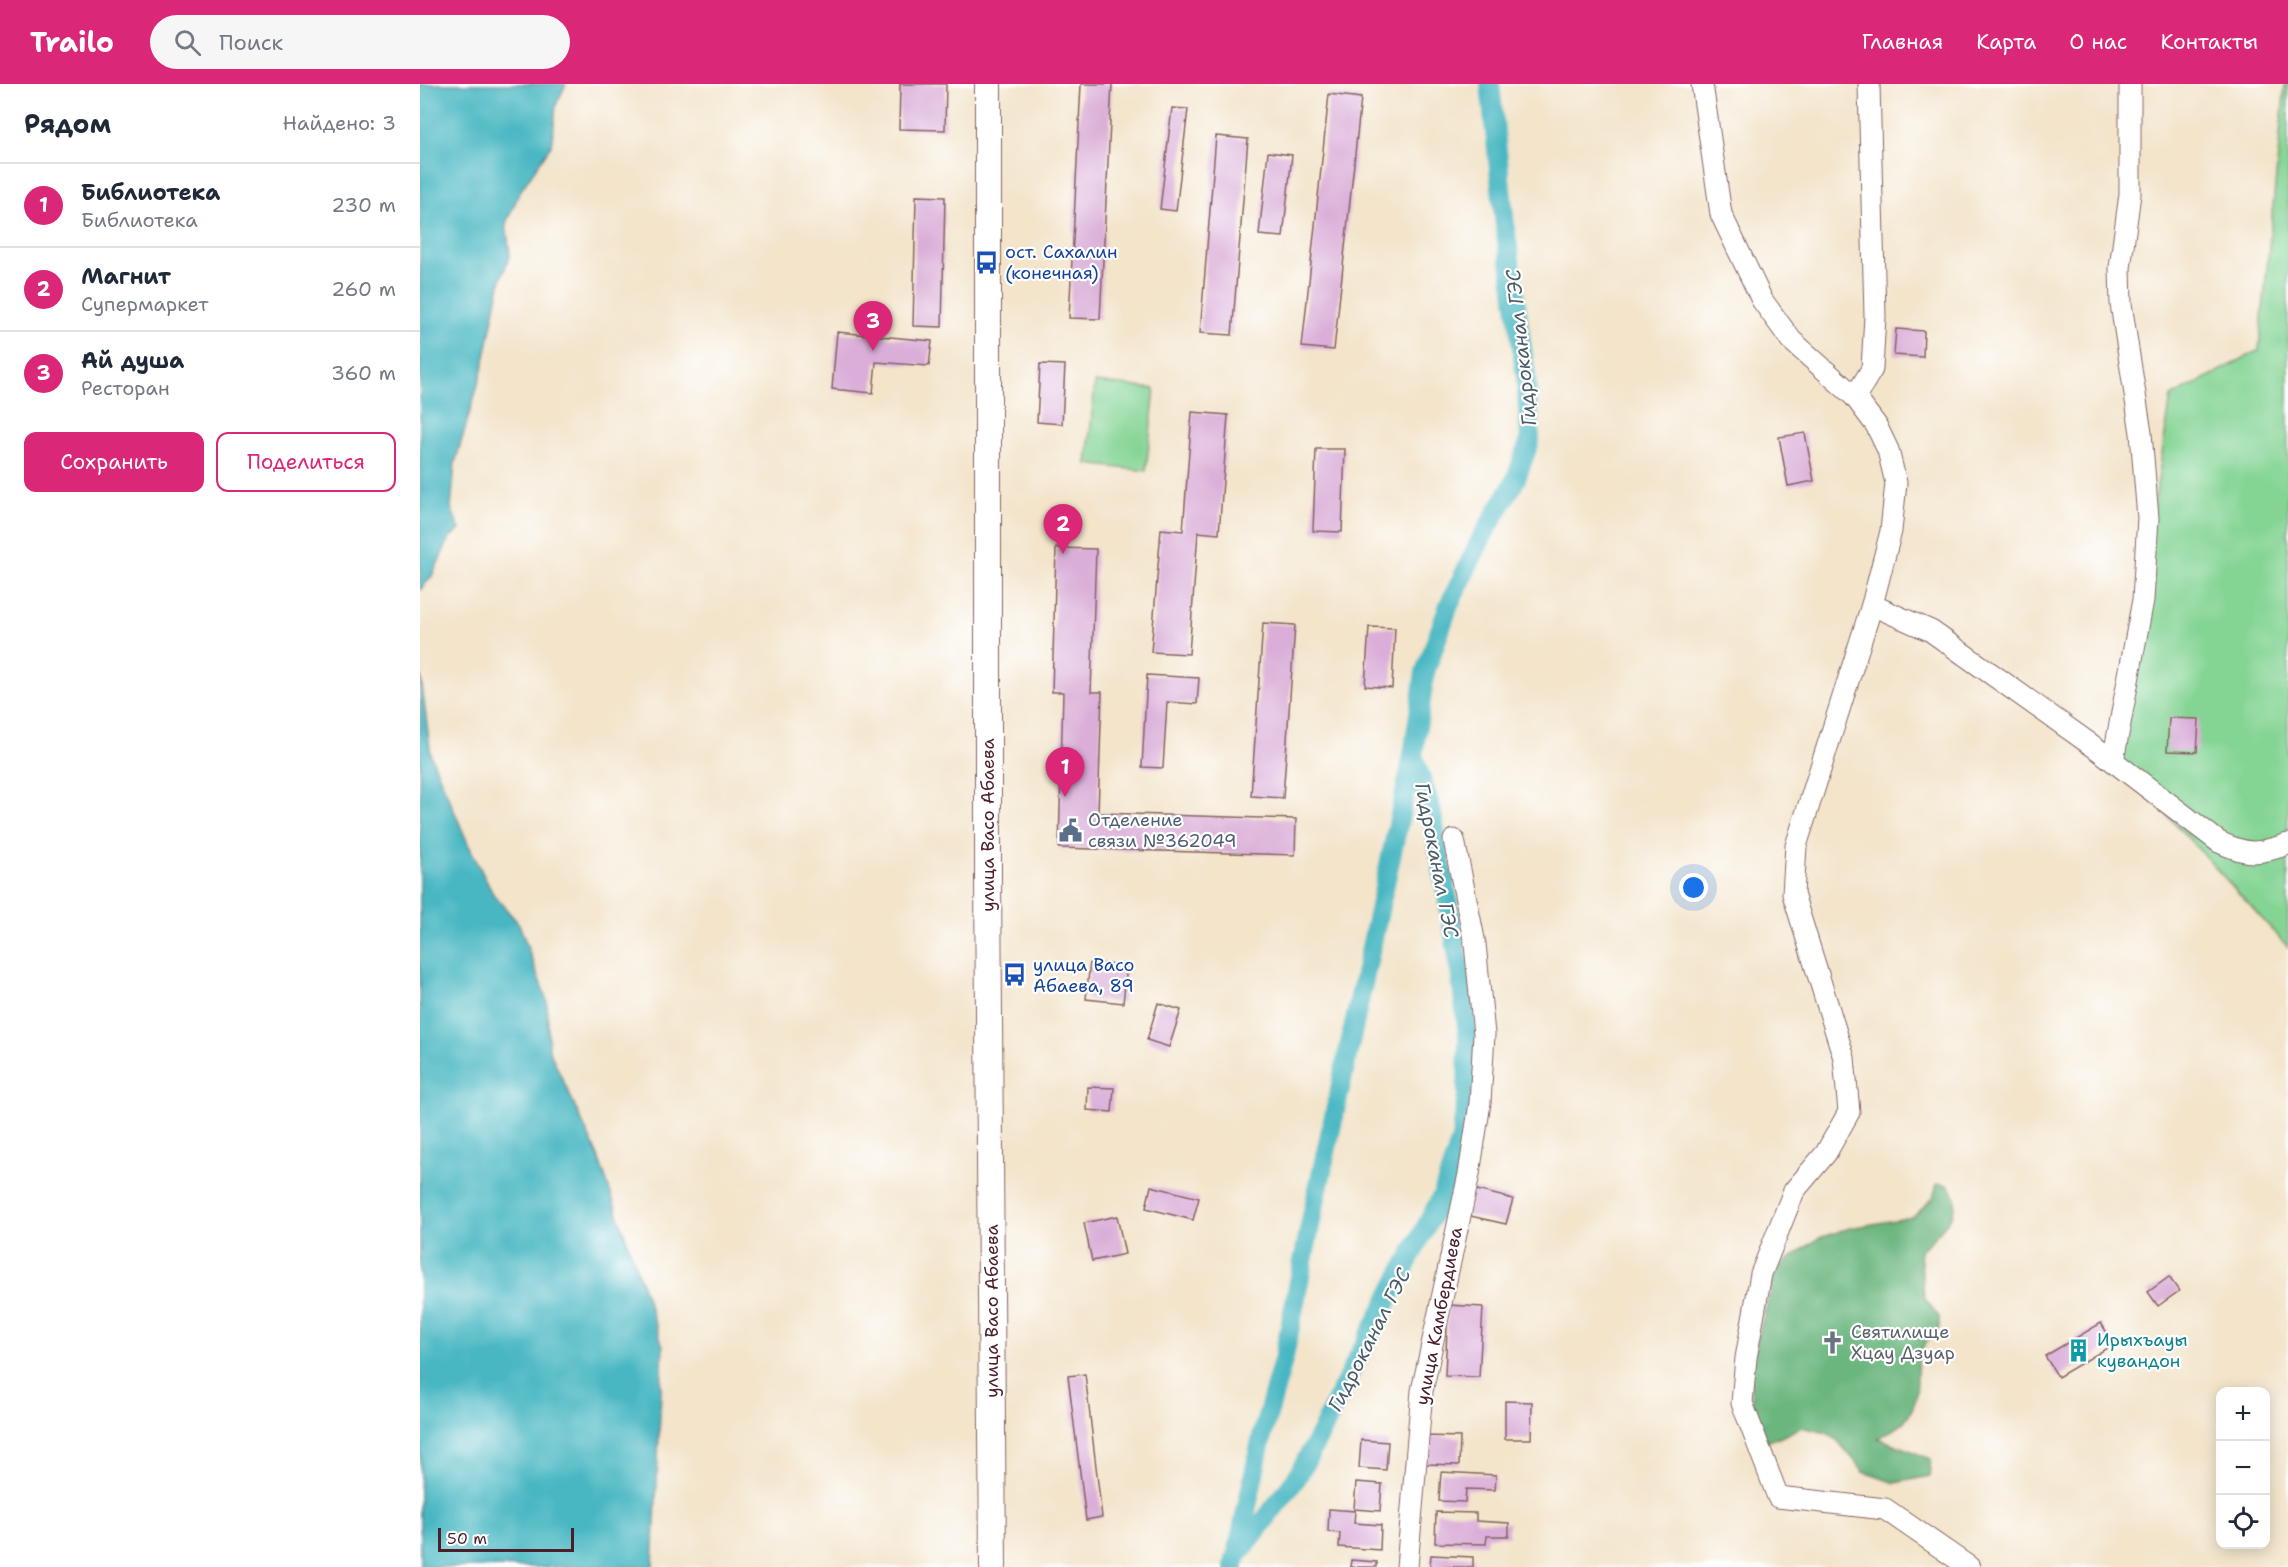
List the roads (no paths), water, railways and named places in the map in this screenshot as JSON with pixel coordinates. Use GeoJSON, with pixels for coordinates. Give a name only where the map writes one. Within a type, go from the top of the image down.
{"type":"FeatureCollection","features":[{"type":"Feature","properties":{"kind":"street","name":"улица Васо Абаева"},"geometry":{"type":"LineString","coordinates":[[988,84],[987,878],[993,1567]]}},
{"type":"Feature","properties":{"kind":"street"},"geometry":{"type":"LineString","coordinates":[[1702,84],[1720,214],[1762,300],[1791,340],[1855,397],[1876,425],[1888,450],[1896,483],[1891,531],[1872,605],[1796,846],[1793,894],[1844,1058],[1849,1112],[1826,1153],[1794,1191],[1761,1274],[1746,1358],[1742,1403],[1778,1497],[1885,1509],[1969,1567]]}},
{"type":"Feature","properties":{"kind":"street"},"geometry":{"type":"LineString","coordinates":[[1855,397],[1872,369],[1875,316],[1869,84]]}},
{"type":"Feature","properties":{"kind":"street"},"geometry":{"type":"LineString","coordinates":[[2114,761],[2143,600],[2148,518],[2141,433],[2121,304],[2120,268],[2130,194],[2130,84]]}},
{"type":"Feature","properties":{"kind":"street"},"geometry":{"type":"LineString","coordinates":[[1872,605],[1930,631],[2114,761],[2219,842],[2240,852],[2263,852],[2288,844]]}},
{"type":"Feature","properties":{"kind":"street","name":"улица Камбердиева"},"geometry":{"type":"LineString","coordinates":[[1407,1567],[1422,1391],[1469,1174],[1480,1102],[1484,1034],[1475,944],[1454,840]]}},
{"type":"Feature","properties":{"kind":"water"},"geometry":{"type":"Polygon","coordinates":[[[420,84],[566,84],[556,105],[552,144],[521,190],[506,223],[510,255],[501,279],[483,367],[455,463],[451,508],[460,530],[450,537],[432,576],[420,590],[420,84]]]}},
{"type":"Feature","properties":{"kind":"water"},"geometry":{"type":"Polygon","coordinates":[[[420,670],[431,756],[469,846],[493,894],[519,924],[547,1001],[549,1050],[598,1156],[663,1346],[653,1567],[420,1567],[420,670]]]}},
{"type":"Feature","properties":{"kind":"waterway","name":"Гидроканал ГЭС"},"geometry":{"type":"LineString","coordinates":[[1234,1567],[1235,1559],[1296,1479],[1324,1427],[1443,1194],[1461,1140],[1467,1097],[1468,1035],[1459,962],[1431,809],[1413,755],[1425,672],[1449,605],[1481,539],[1515,481],[1530,440],[1526,376],[1505,226],[1490,84]]}},
{"type":"Feature","properties":{"kind":"waterway"},"geometry":{"type":"LineString","coordinates":[[1237,1553],[1262,1436],[1284,1357],[1312,1216],[1413,756]]}},
{"type":"Feature","properties":{"kind":"place","name":"ост. Сахалин (конечная)"},"geometry":{"type":"Point","coordinates":[987,262]}},
{"type":"Feature","properties":{"kind":"place","name":"Ай душа"},"geometry":{"type":"Point","coordinates":[873,351]}},
{"type":"Feature","properties":{"kind":"place","name":"Магнит"},"geometry":{"type":"Point","coordinates":[1063,554]}},
{"type":"Feature","properties":{"kind":"place","name":"Библиотека"},"geometry":{"type":"Point","coordinates":[1065,797]}},
{"type":"Feature","properties":{"kind":"place","name":"Отделение связи №362049"},"geometry":{"type":"Point","coordinates":[1070,830]}},
{"type":"Feature","properties":{"kind":"place","name":"улица Васо Абаева, 89"},"geometry":{"type":"Point","coordinates":[1015,975]}},
{"type":"Feature","properties":{"kind":"place","name":"Святилище Хцау Дзуар"},"geometry":{"type":"Point","coordinates":[1833,1342]}},
{"type":"Feature","properties":{"kind":"place","name":"Ирыхъауы кувандон"},"geometry":{"type":"Point","coordinates":[2079,1350]}}]}
